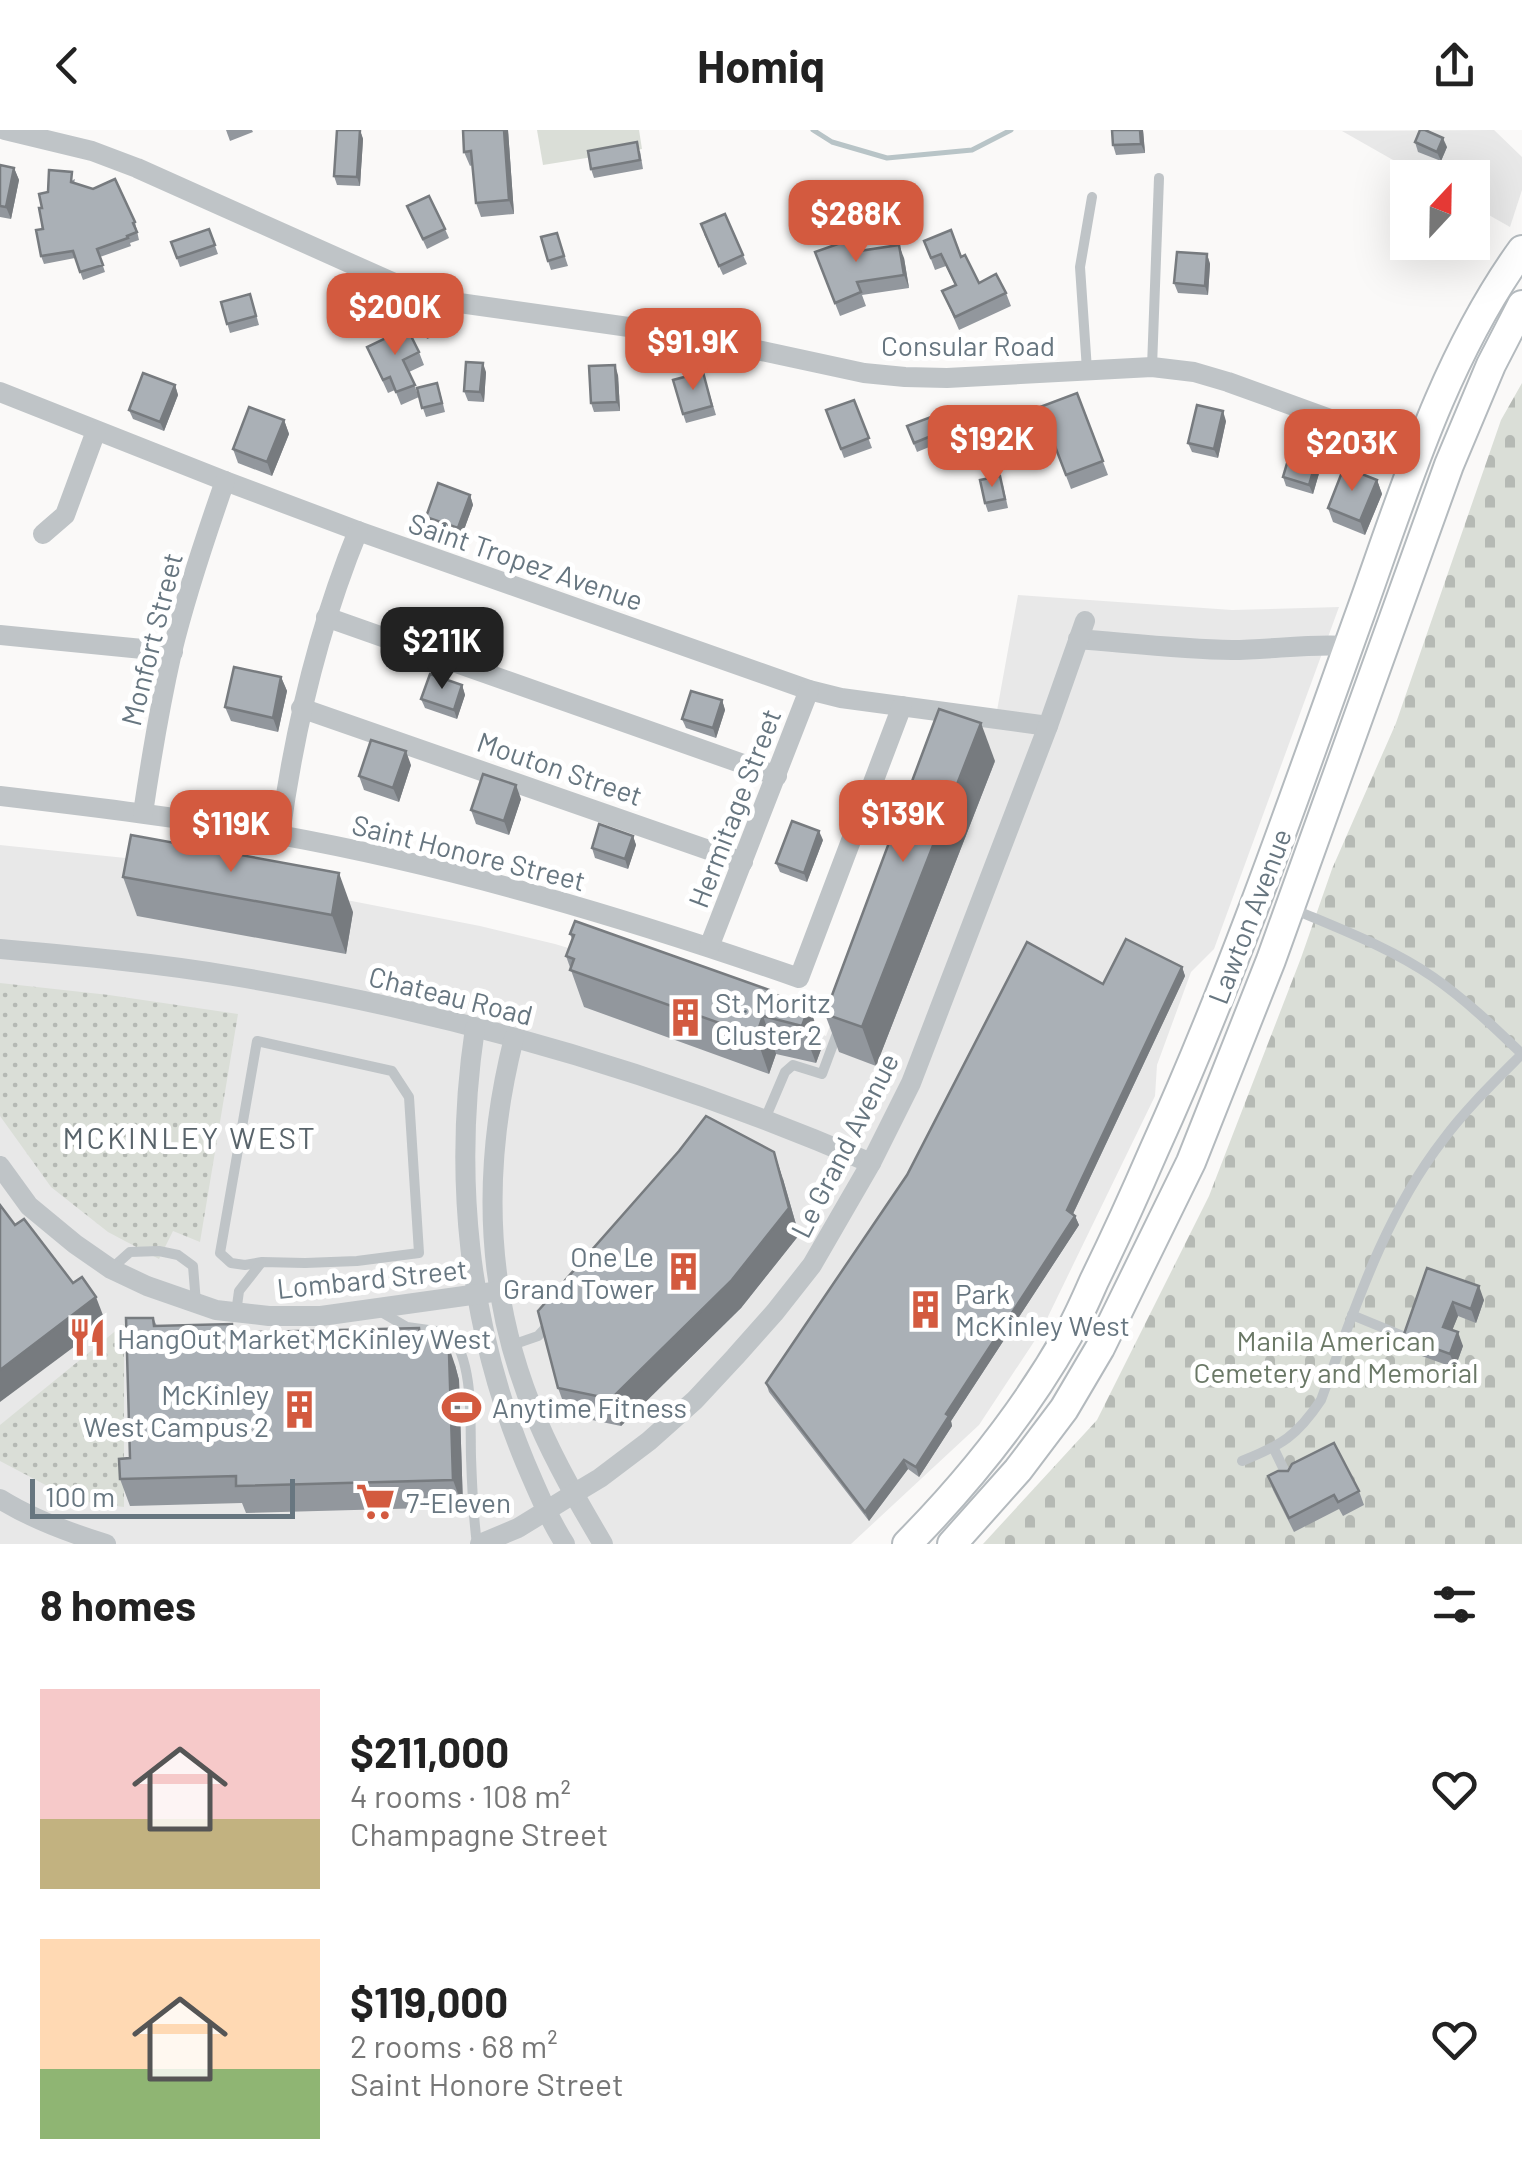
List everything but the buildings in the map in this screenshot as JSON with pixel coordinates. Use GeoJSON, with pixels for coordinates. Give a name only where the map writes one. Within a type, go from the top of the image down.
{"type":"FeatureCollection","features":[{"type":"Feature","properties":{"kind":"main road","name":"Lawton Avenue"},"geometry":{"type":"LineString","coordinates":[[906,1544],[992,1448],[1068,1335],[1186,1078],[1260,893],[1418,451],[1464,348],[1522,250]]}},
{"type":"Feature","properties":{"kind":"main road","name":"Lawton Avenue"},"geometry":{"type":"LineString","coordinates":[[952,1544],[1030,1455],[1064,1409],[1100,1348],[1191,1162],[1271,960],[1449,465],[1491,365],[1522,305]]}},
{"type":"Feature","properties":{"kind":"street","name":"Consular Road"},"geometry":{"type":"LineString","coordinates":[[5,130],[92,151],[137,168],[438,300],[692,336],[864,373],[905,377],[1152,367],[1194,372],[1418,451]]}},
{"type":"Feature","properties":{"kind":"street","name":"Saint Tropez Avenue"},"geometry":{"type":"LineString","coordinates":[[0,392],[225,482],[810,690],[840,698],[1048,726]]}},
{"type":"Feature","properties":{"kind":"street"},"geometry":{"type":"LineString","coordinates":[[42,534],[65,515],[96,430]]}},
{"type":"Feature","properties":{"kind":"street","name":"Monfort Street"},"geometry":{"type":"LineString","coordinates":[[142,813],[172,652],[225,482]]}},
{"type":"Feature","properties":{"kind":"street"},"geometry":{"type":"LineString","coordinates":[[280,835],[301,708],[326,617],[358,530]]}},
{"type":"Feature","properties":{"kind":"street"},"geometry":{"type":"LineString","coordinates":[[326,617],[777,776]]}},
{"type":"Feature","properties":{"kind":"street","name":"Le Grand Avenue"},"geometry":{"type":"LineString","coordinates":[[479,1544],[518,1528],[649,1441],[736,1357],[812,1265],[871,1164],[911,1083],[1081,630],[1203,649],[1348,646]]}},
{"type":"Feature","properties":{"kind":"street"},"geometry":{"type":"LineString","coordinates":[[0,634],[172,652]]}},
{"type":"Feature","properties":{"kind":"street","name":"Hermitage Street"},"geometry":{"type":"LineString","coordinates":[[709,947],[810,690]]}},
{"type":"Feature","properties":{"kind":"street","name":"Saint Honore Street"},"geometry":{"type":"LineString","coordinates":[[0,796],[142,813],[280,835],[389,858],[603,914],[798,978],[902,706]]}},
{"type":"Feature","properties":{"kind":"street","name":"Mouton Street"},"geometry":{"type":"LineString","coordinates":[[301,708],[743,862]]}},
{"type":"Feature","properties":{"kind":"street","name":"Chateau Road"},"geometry":{"type":"LineString","coordinates":[[0,948],[233,976],[476,1028],[598,1062],[734,1115],[765,1119],[871,1164]]}},
{"type":"Feature","properties":{"kind":"street"},"geometry":{"type":"LineString","coordinates":[[476,1028],[464,1142],[466,1219],[476,1295],[514,1436],[566,1544]]}},
{"type":"Feature","properties":{"kind":"street"},"geometry":{"type":"LineString","coordinates":[[514,1038],[504,1075],[492,1183],[500,1292],[512,1345],[538,1422],[603,1544]]}},
{"type":"Feature","properties":{"kind":"street","name":"Lombard Street"},"geometry":{"type":"LineString","coordinates":[[0,1166],[29,1206],[75,1244],[111,1269],[196,1304],[236,1314],[321,1316],[500,1292]]}},
{"type":"Feature","properties":{"kind":"street"},"geometry":{"type":"LineString","coordinates":[[4,1508],[76,1540],[106,1544]]}},
{"type":"Feature","properties":{"kind":"lane"},"geometry":{"type":"LineString","coordinates":[[1152,367],[1159,178]]}},
{"type":"Feature","properties":{"kind":"lane"},"geometry":{"type":"LineString","coordinates":[[1087,370],[1080,267],[1092,197]]}},
{"type":"Feature","properties":{"kind":"lane"},"geometry":{"type":"LineString","coordinates":[[1242,1461],[1274,1448],[1306,1424],[1321,1400],[1386,1235],[1423,1169],[1476,1100],[1522,1054],[1479,1012],[1432,976],[1398,956],[1289,907]]}},
{"type":"Feature","properties":{"kind":"lane"},"geometry":{"type":"LineString","coordinates":[[765,1119],[785,1072],[793,1064],[822,1074],[842,1020]]}},
{"type":"Feature","properties":{"kind":"lane"},"geometry":{"type":"LineString","coordinates":[[257,1042],[392,1071],[409,1097],[419,1252],[305,1264],[262,1262],[245,1266],[231,1263],[220,1252],[257,1042]]}},
{"type":"Feature","properties":{"kind":"lane"},"geometry":{"type":"LineString","coordinates":[[111,1269],[130,1252],[178,1255],[193,1266],[196,1304]]}},
{"type":"Feature","properties":{"kind":"lane"},"geometry":{"type":"LineString","coordinates":[[236,1314],[239,1292],[262,1262]]}},
{"type":"Feature","properties":{"kind":"lane"},"geometry":{"type":"LineString","coordinates":[[376,1309],[407,1327],[440,1331],[456,1341],[468,1380],[473,1514],[479,1544]]}},
{"type":"Feature","properties":{"kind":"lane"},"geometry":{"type":"LineString","coordinates":[[1352,1315],[1403,1336]]}},
{"type":"Feature","properties":{"kind":"lane"},"geometry":{"type":"LineString","coordinates":[[512,1345],[538,1336],[556,1316]]}},
{"type":"Feature","properties":{"kind":"lane"},"geometry":{"type":"LineString","coordinates":[[1274,1448],[1288,1478]]}},
{"type":"Feature","properties":{"kind":"shaded area"},"geometry":{"type":"Polygon","coordinates":[[[1494,130],[1522,157],[1522,190],[1510,227],[1490,216],[1490,160],[1393,160],[1342,131],[1494,130]]]}},
{"type":"Feature","properties":{"kind":"shaded area","name":"MCKINLEY WEST"},"geometry":{"type":"Polygon","coordinates":[[[1018,595],[1232,610],[1339,607],[1214,949],[1191,972],[1157,1065],[1155,1096],[1041,1331],[979,1425],[851,1544],[0,1544],[0,845],[135,859],[480,926],[681,982],[826,1036],[948,721],[994,727],[1018,595]]]}},
{"type":"Feature","properties":{"kind":"green space"},"geometry":{"type":"Polygon","coordinates":[[[537,130],[639,130],[642,149],[543,165],[537,130]]]}},
{"type":"Feature","properties":{"kind":"green space","name":"Manila American Cemetery and Memorial"},"geometry":{"type":"Polygon","coordinates":[[[1522,383],[1522,1544],[983,1544],[1097,1420],[1209,1196],[1332,869],[1396,723],[1501,420],[1522,383]]]}},
{"type":"Feature","properties":{"kind":"green space"},"geometry":{"type":"Polygon","coordinates":[[[0,983],[238,1014],[200,1242],[173,1231],[159,1259],[108,1232],[51,1187],[0,1116],[0,983]]]}},
{"type":"Feature","properties":{"kind":"green space"},"geometry":{"type":"Polygon","coordinates":[[[124,1324],[124,1507],[91,1503],[55,1490],[0,1461],[0,1425],[124,1324]]]}},
{"type":"Feature","properties":{"kind":"waterway"},"geometry":{"type":"LineString","coordinates":[[813,130],[832,142],[887,158],[972,150],[1011,130]]}},
{"type":"Feature","properties":{"kind":"place","name":"St. Moritz Cluster 2"},"geometry":{"type":"Point","coordinates":[685,1018]}},
{"type":"Feature","properties":{"kind":"place","name":"One Le Grand Tower"},"geometry":{"type":"Point","coordinates":[684,1272]}},
{"type":"Feature","properties":{"kind":"place","name":"Park McKinley West"},"geometry":{"type":"Point","coordinates":[925,1309]}},
{"type":"Feature","properties":{"kind":"place","name":"HangOut Market McKinley West"},"geometry":{"type":"Point","coordinates":[87,1338]}},
{"type":"Feature","properties":{"kind":"place","name":"Anytime Fitness"},"geometry":{"type":"Point","coordinates":[462,1407]}},
{"type":"Feature","properties":{"kind":"place","name":"McKinley West Campus 2"},"geometry":{"type":"Point","coordinates":[299,1410]}},
{"type":"Feature","properties":{"kind":"place","name":"7-Eleven"},"geometry":{"type":"Point","coordinates":[376,1502]}},
{"type":"Feature","properties":{"kind":"district","name":"MCKINLEY WEST"},"geometry":{"type":"Point","coordinates":[190,1137]}}]}
